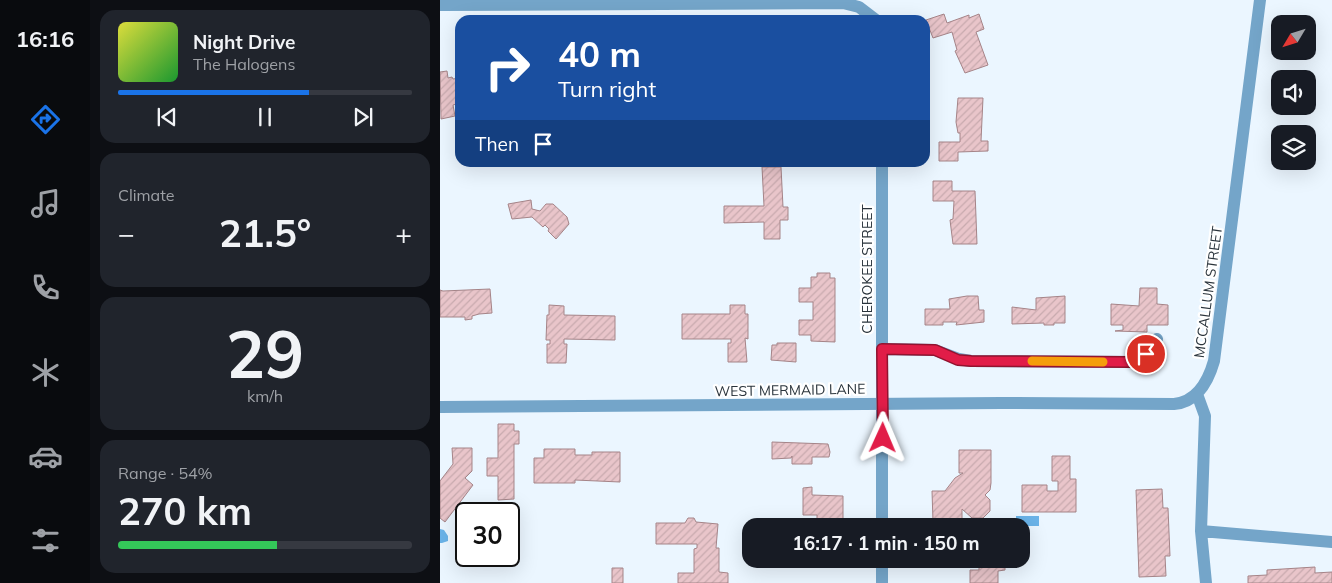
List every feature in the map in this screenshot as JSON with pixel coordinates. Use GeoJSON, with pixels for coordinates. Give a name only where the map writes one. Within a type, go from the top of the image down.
{"type":"FeatureCollection","features":[{"type":"Feature","properties":{"kind":"street","name":"MCCALLUM STREET"},"geometry":{"type":"LineString","coordinates":[[1197,394],[1211,370],[1216,346],[1260,0]]}},
{"type":"Feature","properties":{"kind":"street"},"geometry":{"type":"LineString","coordinates":[[440,5],[710,2],[843,3],[859,7],[870,15]]}},
{"type":"Feature","properties":{"kind":"street","name":"CHEROKEE STREET"},"geometry":{"type":"LineString","coordinates":[[882,167],[882,349],[884,404],[882,518]]}},
{"type":"Feature","properties":{"kind":"street"},"geometry":{"type":"LineString","coordinates":[[882,349],[935,350],[958,360],[971,361],[1130,362],[1138,360],[1146,354],[1157,339]]}},
{"type":"Feature","properties":{"kind":"street","name":"WEST MERMAID LANE"},"geometry":{"type":"LineString","coordinates":[[440,406],[1174,404],[1182,403],[1197,394]]}},
{"type":"Feature","properties":{"kind":"street"},"geometry":{"type":"LineString","coordinates":[[1197,394],[1205,416],[1201,531],[1206,583]]}},
{"type":"Feature","properties":{"kind":"street"},"geometry":{"type":"LineString","coordinates":[[1201,531],[1332,542]]}},
{"type":"Feature","properties":{"kind":"street"},"geometry":{"type":"LineString","coordinates":[[882,568],[882,583]]}},
{"type":"Feature","properties":{"kind":"water"},"geometry":{"type":"Polygon","coordinates":[[[1016,516],[1039,516],[1039,526],[1030,526],[1030,518],[1016,518],[1016,516]]]}},
{"type":"Feature","properties":{"kind":"water"},"geometry":{"type":"Polygon","coordinates":[[[440,529],[444,530],[448,536],[448,541],[440,543],[440,529]]]}},
{"type":"Feature","properties":{"kind":"building"},"geometry":{"type":"Polygon","coordinates":[[[944,14],[947,23],[969,15],[969,18],[979,14],[984,29],[976,32],[988,65],[965,73],[955,51],[957,50],[952,32],[933,38],[930,30],[930,19],[944,14]]]}},
{"type":"Feature","properties":{"kind":"building"},"geometry":{"type":"Polygon","coordinates":[[[447,71],[448,78],[455,79],[455,104],[453,105],[455,116],[441,119],[440,72],[447,71]]]}},
{"type":"Feature","properties":{"kind":"building"},"geometry":{"type":"Polygon","coordinates":[[[958,98],[983,98],[981,141],[988,141],[988,151],[958,152],[958,161],[939,161],[939,142],[960,142],[960,133],[958,133],[956,122],[958,98]]]}},
{"type":"Feature","properties":{"kind":"building"},"geometry":{"type":"Polygon","coordinates":[[[762,167],[781,167],[783,207],[788,207],[788,220],[780,220],[780,239],[764,239],[764,222],[724,223],[724,206],[764,206],[762,167]]]}},
{"type":"Feature","properties":{"kind":"building"},"geometry":{"type":"Polygon","coordinates":[[[933,181],[952,181],[952,191],[975,191],[977,244],[953,244],[950,220],[953,219],[954,201],[933,201],[933,181]]]}},
{"type":"Feature","properties":{"kind":"building"},"geometry":{"type":"Polygon","coordinates":[[[531,200],[532,209],[540,211],[546,204],[553,204],[567,217],[569,224],[556,239],[545,225],[543,227],[532,217],[512,219],[508,204],[531,200]]]}},
{"type":"Feature","properties":{"kind":"building"},"geometry":{"type":"Polygon","coordinates":[[[817,273],[830,273],[830,278],[835,278],[835,342],[811,341],[811,335],[799,335],[799,320],[813,320],[813,302],[799,302],[799,288],[811,288],[811,277],[817,277],[817,273]]]}},
{"type":"Feature","properties":{"kind":"building"},"geometry":{"type":"Polygon","coordinates":[[[1140,288],[1157,288],[1157,304],[1168,305],[1168,325],[1147,325],[1147,332],[1115,331],[1123,330],[1123,325],[1111,325],[1111,304],[1139,306],[1140,288]]]}},
{"type":"Feature","properties":{"kind":"building"},"geometry":{"type":"Polygon","coordinates":[[[490,289],[492,313],[479,314],[472,316],[472,319],[465,320],[465,317],[440,317],[440,290],[490,289]]]}},
{"type":"Feature","properties":{"kind":"building"},"geometry":{"type":"Polygon","coordinates":[[[978,296],[979,310],[984,310],[984,322],[956,325],[957,322],[943,322],[943,325],[925,325],[925,309],[950,309],[949,299],[978,296]]]}},
{"type":"Feature","properties":{"kind":"building"},"geometry":{"type":"Polygon","coordinates":[[[1065,296],[1065,323],[1054,323],[1054,325],[1044,325],[1044,323],[1012,324],[1012,307],[1036,310],[1036,298],[1065,296]]]}},
{"type":"Feature","properties":{"kind":"building"},"geometry":{"type":"Polygon","coordinates":[[[549,305],[564,306],[564,315],[615,316],[615,340],[564,339],[564,344],[567,344],[566,363],[547,363],[547,344],[550,344],[550,340],[546,340],[549,305]]]}},
{"type":"Feature","properties":{"kind":"building"},"geometry":{"type":"Polygon","coordinates":[[[730,305],[745,305],[745,314],[748,314],[748,339],[745,338],[747,362],[728,362],[728,343],[731,343],[731,339],[682,339],[682,314],[730,314],[730,305]]]}},
{"type":"Feature","properties":{"kind":"building"},"geometry":{"type":"Polygon","coordinates":[[[777,343],[796,343],[796,362],[771,360],[772,345],[777,345],[777,343]]]}},
{"type":"Feature","properties":{"kind":"building"},"geometry":{"type":"Polygon","coordinates":[[[498,424],[514,424],[514,431],[519,431],[519,444],[514,444],[514,499],[498,500],[498,476],[487,476],[487,458],[498,458],[498,424]]]}},
{"type":"Feature","properties":{"kind":"building"},"geometry":{"type":"Polygon","coordinates":[[[772,442],[828,444],[829,457],[812,457],[812,464],[792,464],[792,456],[791,458],[772,459],[772,442]]]}},
{"type":"Feature","properties":{"kind":"building"},"geometry":{"type":"Polygon","coordinates":[[[452,448],[472,448],[472,471],[465,478],[473,485],[460,502],[455,502],[455,509],[445,522],[440,518],[440,481],[453,464],[452,448]]]}},
{"type":"Feature","properties":{"kind":"building"},"geometry":{"type":"Polygon","coordinates":[[[544,449],[575,449],[575,455],[592,455],[592,452],[620,452],[620,482],[575,480],[575,483],[534,483],[534,458],[544,458],[544,449]]]}},
{"type":"Feature","properties":{"kind":"building"},"geometry":{"type":"Polygon","coordinates":[[[959,450],[991,450],[991,483],[990,490],[985,495],[990,500],[990,511],[983,518],[972,518],[962,509],[962,518],[933,518],[932,491],[945,491],[955,478],[963,473],[959,473],[959,450]]]}},
{"type":"Feature","properties":{"kind":"building"},"geometry":{"type":"Polygon","coordinates":[[[1052,456],[1070,456],[1070,479],[1076,479],[1076,512],[1022,512],[1022,485],[1047,485],[1047,491],[1058,491],[1058,481],[1052,481],[1052,456]]]}},
{"type":"Feature","properties":{"kind":"building"},"geometry":{"type":"Polygon","coordinates":[[[812,487],[812,495],[843,496],[843,518],[817,518],[817,515],[803,515],[803,488],[812,487]]]}},
{"type":"Feature","properties":{"kind":"building"},"geometry":{"type":"Polygon","coordinates":[[[1162,489],[1163,508],[1168,508],[1170,556],[1165,556],[1166,576],[1139,577],[1136,490],[1162,489]]]}},
{"type":"Feature","properties":{"kind":"building"},"geometry":{"type":"Polygon","coordinates":[[[688,518],[694,518],[696,522],[718,524],[716,548],[719,548],[719,572],[728,573],[728,583],[678,583],[678,573],[694,573],[694,549],[697,548],[697,544],[656,544],[656,523],[685,523],[688,518]]]}},
{"type":"Feature","properties":{"kind":"building"},"geometry":{"type":"Polygon","coordinates":[[[1315,567],[1315,573],[1332,572],[1332,583],[1248,583],[1248,576],[1267,575],[1267,570],[1315,567]]]}},
{"type":"Feature","properties":{"kind":"building"},"geometry":{"type":"Polygon","coordinates":[[[612,568],[623,568],[623,583],[612,583],[612,568]]]}},
{"type":"Feature","properties":{"kind":"building"},"geometry":{"type":"Polygon","coordinates":[[[979,568],[1005,568],[1005,570],[998,571],[998,583],[970,583],[970,570],[979,570],[979,568]]]}},
{"type":"Feature","properties":{"kind":"slow traffic"},"geometry":{"type":"LineString","coordinates":[[1032,361],[1103,362]]}},
{"type":"Feature","properties":{"kind":"route"},"geometry":{"type":"LineString","coordinates":[[883,438],[882,349],[914,348],[935,350],[958,360],[971,361],[1130,362],[1138,360],[1146,354]]}}]}
